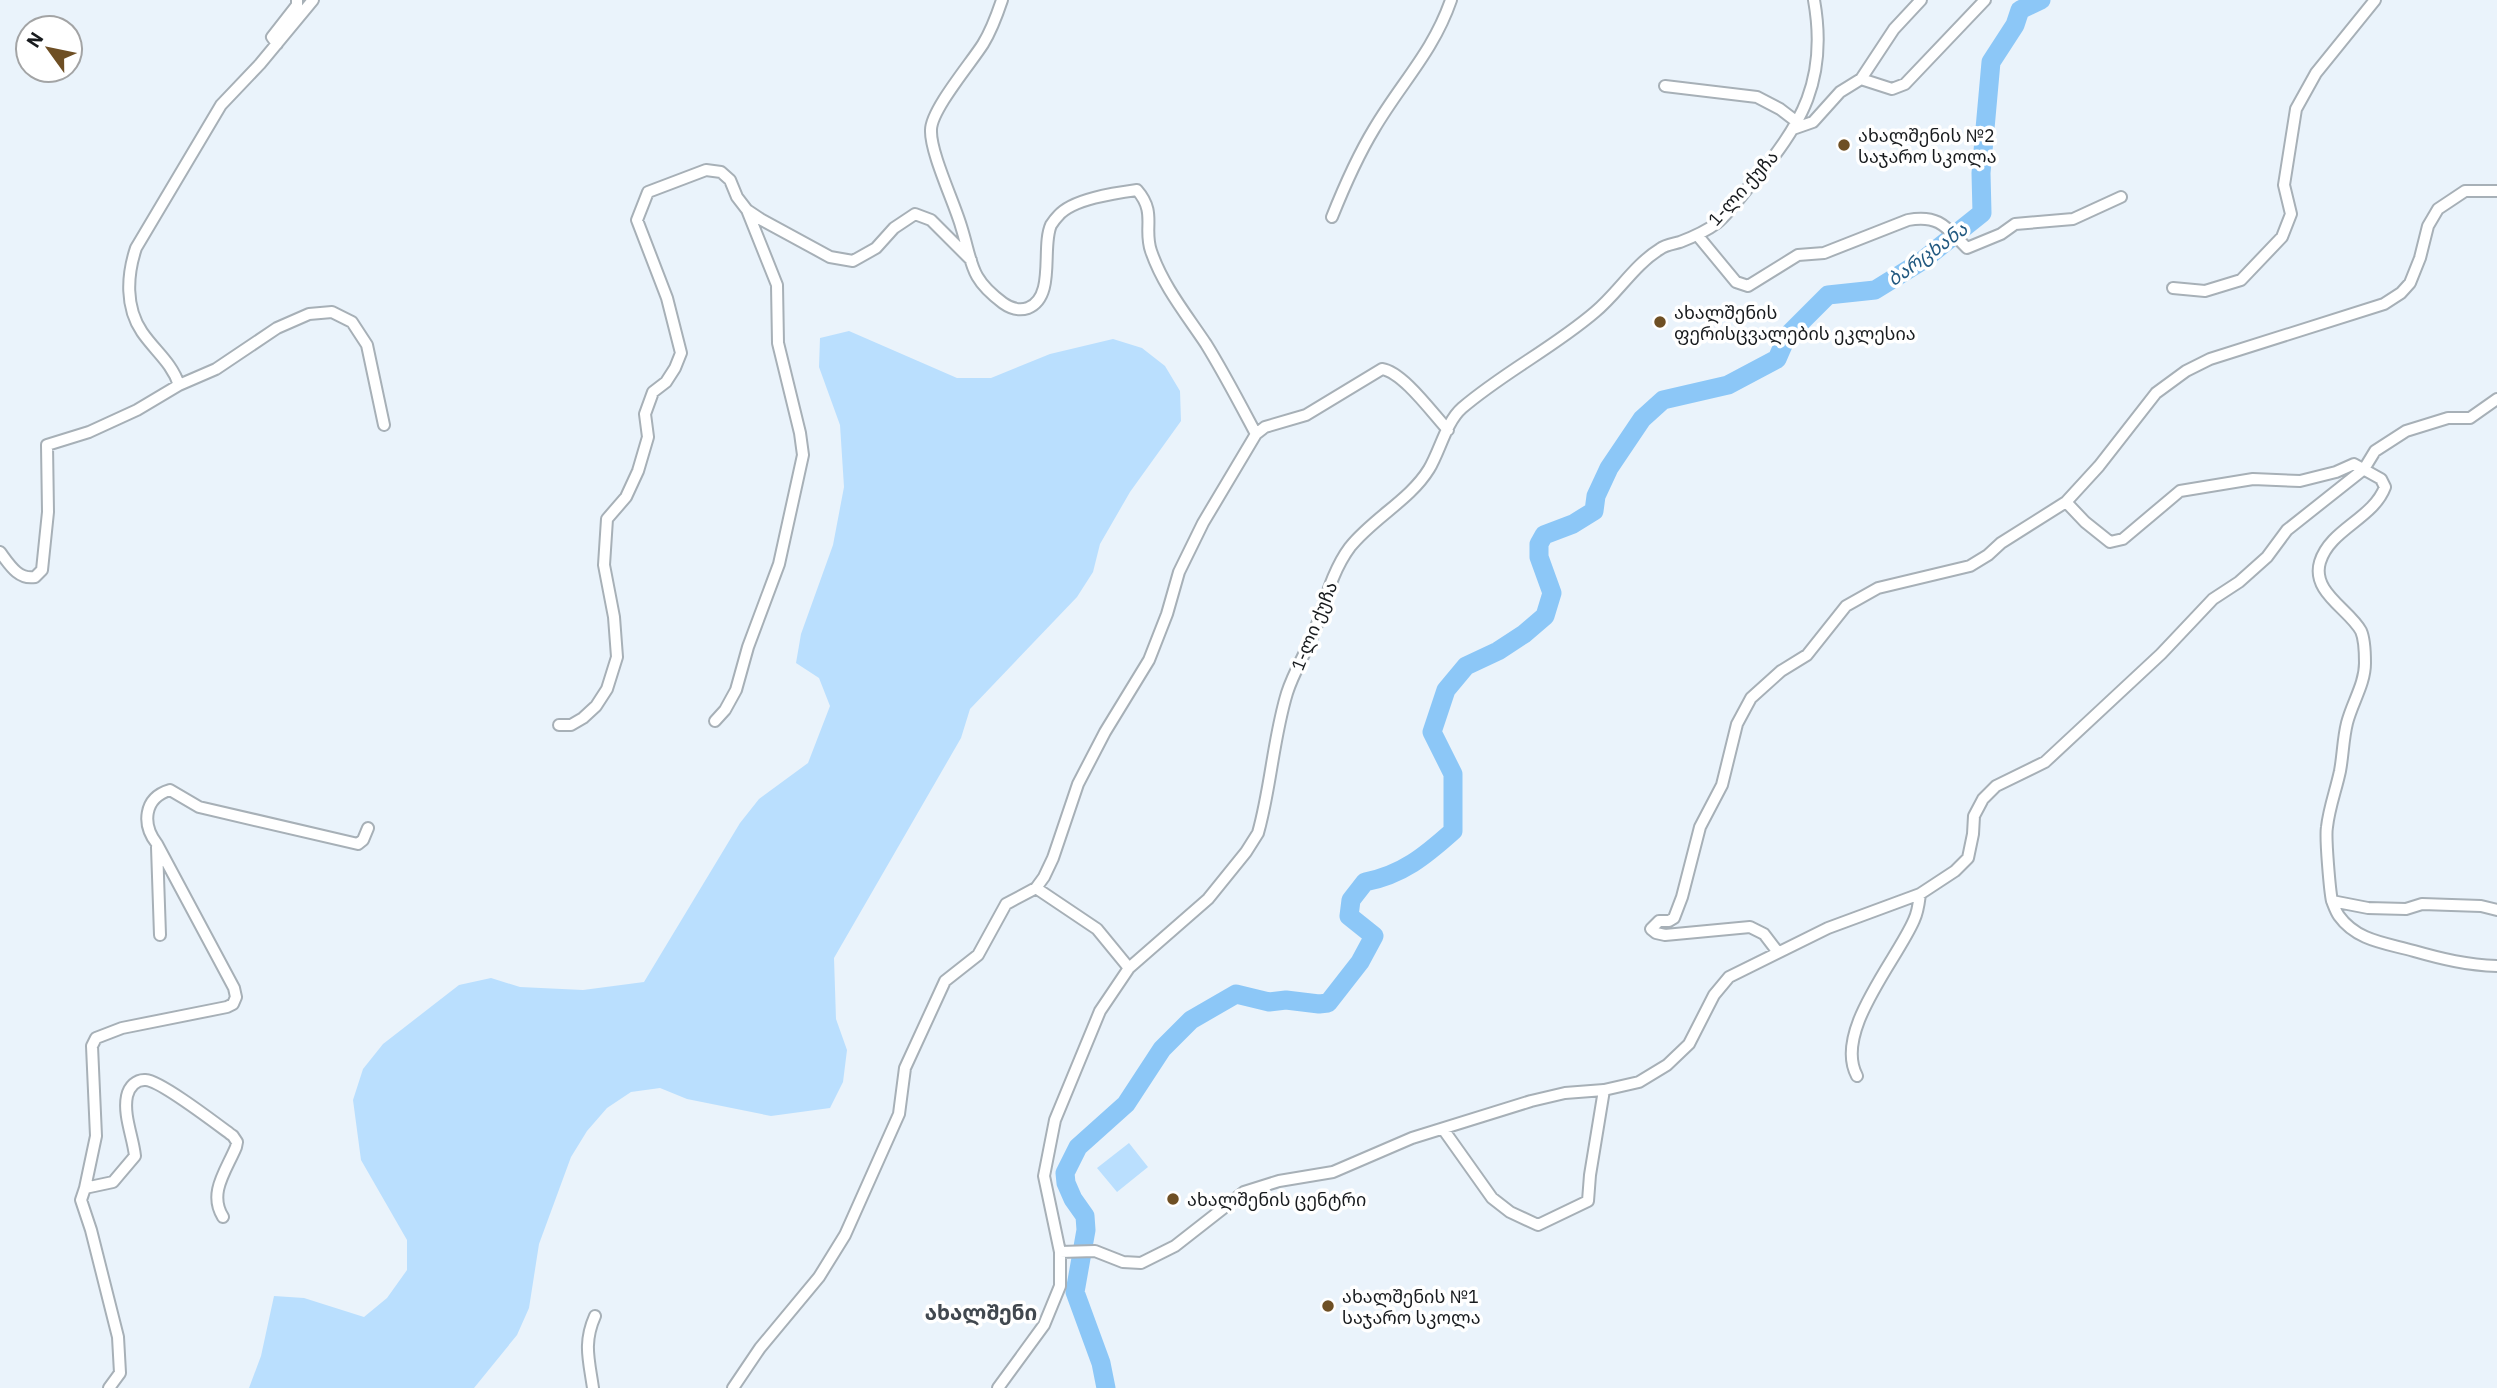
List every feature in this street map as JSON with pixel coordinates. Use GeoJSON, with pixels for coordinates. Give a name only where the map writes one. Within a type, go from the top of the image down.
{"type":"FeatureCollection","features":[{"type":"Feature","properties":{"kind":"street"},"geometry":{"type":"LineString","coordinates":[[277,44],[272,37],[297,5],[297,0]]}},
{"type":"Feature","properties":{"kind":"street"},"geometry":{"type":"LineString","coordinates":[[179,386],[174,371],[141,331],[131,310],[130,266],[136,248],[221,105],[313,0]]}},
{"type":"Feature","properties":{"kind":"street"},"geometry":{"type":"LineString","coordinates":[[1002,0],[985,42],[943,103],[930,127],[932,143],[955,205],[974,273],[986,291],[1008,307],[1022,310],[1032,307],[1040,299],[1045,283],[1051,225],[1060,214],[1070,207],[1108,194],[1137,190],[1146,201],[1150,215],[1149,248],[1164,281],[1207,346],[1256,434]]}},
{"type":"Feature","properties":{"kind":"street"},"geometry":{"type":"LineString","coordinates":[[1332,217],[1349,176],[1373,130],[1428,52],[1451,0]]}},
{"type":"Feature","properties":{"kind":"street"},"geometry":{"type":"LineString","coordinates":[[1795,125],[1807,106],[1813,83],[1818,47],[1814,0]]}},
{"type":"Feature","properties":{"kind":"street"},"geometry":{"type":"LineString","coordinates":[[1795,125],[1813,122],[1840,92],[1861,79],[1899,22],[1921,0]]}},
{"type":"Feature","properties":{"kind":"street"},"geometry":{"type":"LineString","coordinates":[[1861,79],[1892,89],[1905,84],[1985,0]]}},
{"type":"Feature","properties":{"kind":"street"},"geometry":{"type":"LineString","coordinates":[[2173,288],[2205,290],[2241,280],[2282,237],[2291,214],[2284,185],[2296,109],[2316,73],[2375,0]]}},
{"type":"Feature","properties":{"kind":"street"},"geometry":{"type":"LineString","coordinates":[[1665,86],[1757,97],[1780,109],[1795,125]]}},
{"type":"Feature","properties":{"kind":"street","name":"1-ლი ქუჩა"},"geometry":{"type":"LineString","coordinates":[[998,1388],[1044,1325],[1060,1286],[1063,1252],[1044,1176],[1055,1120],[1100,1010],[1129,968],[1208,899],[1258,833],[1288,690],[1314,632],[1328,589],[1349,549],[1371,524],[1404,497],[1428,471],[1459,411],[1523,362],[1564,337],[1590,317],[1661,247],[1698,236],[1719,221],[1767,166],[1795,125]]}},
{"type":"Feature","properties":{"kind":"street"},"geometry":{"type":"LineString","coordinates":[[559,725],[571,724],[583,718],[596,706],[607,689],[617,657],[614,617],[604,565],[607,519],[626,497],[638,471],[648,438],[645,414],[653,391],[666,382],[676,368],[681,354],[667,298],[637,220],[648,192],[706,170],[721,172],[730,180],[737,197],[747,210],[777,285],[778,343],[803,455],[779,564],[748,646],[736,691],[716,721]]}},
{"type":"Feature","properties":{"kind":"street"},"geometry":{"type":"LineString","coordinates":[[1777,951],[1764,934],[1751,927],[1665,935],[1651,929],[1659,921],[1674,918],[1700,827],[1722,785],[1737,723],[1751,698],[1781,671],[1807,654],[1846,606],[1878,588],[1970,566],[2066,502],[2099,466],[2156,393],[2186,371],[2210,359],[2384,304],[2401,293],[2410,283],[2428,226],[2438,209],[2465,191],[2497,191]]}},
{"type":"Feature","properties":{"kind":"street"},"geometry":{"type":"LineString","coordinates":[[1698,236],[1736,282],[1748,286],[1798,255],[1824,253],[1908,220],[1921,217],[1938,220],[1967,248],[2001,234],[2015,224],[2073,219],[2121,197]]}},
{"type":"Feature","properties":{"kind":"street"},"geometry":{"type":"LineString","coordinates":[[747,210],[830,257],[853,261],[876,248],[894,228],[915,214],[932,220],[971,260]]}},
{"type":"Feature","properties":{"kind":"street"},"geometry":{"type":"LineString","coordinates":[[0,552],[22,576],[35,577],[42,570],[48,512],[47,445],[89,432],[137,410],[216,369],[277,328],[309,314],[332,312],[352,323],[367,345],[384,425]]}},
{"type":"Feature","properties":{"kind":"street"},"geometry":{"type":"LineString","coordinates":[[733,1388],[760,1348],[819,1277],[845,1235],[899,1114],[905,1068],[945,981],[978,955],[1006,904],[1036,888],[1053,858],[1078,784],[1105,732],[1149,660],[1167,614],[1179,572],[1203,523],[1256,434],[1265,427],[1306,415],[1382,369],[1391,370],[1403,380],[1448,430]]}},
{"type":"Feature","properties":{"kind":"street"},"geometry":{"type":"LineString","coordinates":[[1063,1252],[1096,1251],[1123,1262],[1141,1263],[1175,1246],[1244,1192],[1279,1181],[1333,1172],[1412,1138],[1531,1101],[1639,1082],[1667,1065],[1689,1044],[1714,995],[1729,977],[1828,928],[1920,894],[1955,871],[1968,858],[1974,816],[1983,799],[1996,786],[2045,762],[2161,654],[2213,598],[2239,582],[2267,557],[2287,530],[2364,469],[2375,451],[2406,431],[2448,418],[2470,418],[2497,399]]}},
{"type":"Feature","properties":{"kind":"street"},"geometry":{"type":"LineString","coordinates":[[2066,502],[2109,542],[2123,539],[2180,491],[2253,479],[2300,481],[2336,472],[2354,464],[2381,479],[2385,487],[2382,494],[2361,517],[2337,536],[2323,553],[2319,565],[2319,579],[2333,601],[2353,618],[2362,635],[2365,666],[2358,695],[2347,721],[2340,770],[2326,831],[2332,901],[2338,915],[2353,930],[2373,941],[2445,961],[2497,966]]}},
{"type":"Feature","properties":{"kind":"street"},"geometry":{"type":"LineString","coordinates":[[116,1388],[120,1373],[118,1338],[81,1200],[96,1136],[92,1046],[96,1038],[122,1028],[227,1007],[233,1004],[236,996],[149,833],[146,821],[148,807],[160,793],[170,790],[199,807],[358,844],[363,840],[368,828]]}},
{"type":"Feature","properties":{"kind":"street"},"geometry":{"type":"LineString","coordinates":[[156,844],[160,935]]}},
{"type":"Feature","properties":{"kind":"street"},"geometry":{"type":"LineString","coordinates":[[1036,888],[1097,929],[1129,968]]}},
{"type":"Feature","properties":{"kind":"street"},"geometry":{"type":"LineString","coordinates":[[1857,1076],[1851,1066],[1859,1019],[1869,996],[1916,918],[1920,894]]}},
{"type":"Feature","properties":{"kind":"street"},"geometry":{"type":"LineString","coordinates":[[2332,901],[2368,908],[2406,909],[2422,904],[2481,906],[2497,910]]}},
{"type":"Feature","properties":{"kind":"street"},"geometry":{"type":"LineString","coordinates":[[85,1188],[113,1182],[135,1156],[126,1106],[127,1094],[131,1086],[138,1081],[148,1080],[177,1096],[233,1136],[237,1142],[216,1192],[216,1206],[223,1217]]}},
{"type":"Feature","properties":{"kind":"street"},"geometry":{"type":"LineString","coordinates":[[1443,1129],[1492,1198],[1510,1212],[1538,1225],[1588,1201],[1604,1090]]}},
{"type":"Feature","properties":{"kind":"street"},"geometry":{"type":"LineString","coordinates":[[593,1388],[587,1345],[588,1332],[595,1316]]}},
{"type":"Feature","properties":{"kind":"street"},"geometry":{"type":"LineString","coordinates":[[109,1388],[120,1373]]}},
{"type":"Feature","properties":{"kind":"shaded area"},"geometry":{"type":"Polygon","coordinates":[[[849,331],[957,378],[991,378],[1050,354],[1113,339],[1142,348],[1165,366],[1180,391],[1181,421],[1130,492],[1100,544],[1093,572],[1077,597],[970,709],[961,738],[834,958],[836,1019],[847,1050],[843,1082],[830,1108],[771,1116],[687,1099],[660,1088],[631,1092],[607,1108],[587,1131],[571,1157],[539,1244],[529,1308],[517,1335],[474,1388],[249,1388],[261,1356],[274,1296],[304,1298],[364,1317],[387,1298],[407,1270],[407,1240],[361,1160],[353,1100],[363,1069],[383,1044],[459,985],[491,978],[520,987],[583,990],[644,982],[740,823],[759,799],[808,763],[830,706],[819,678],[796,663],[801,634],[833,545],[844,487],[840,425],[819,367],[820,338],[849,331]]]}},
{"type":"Feature","properties":{"kind":"shaded area"},"geometry":{"type":"Polygon","coordinates":[[[1129,1143],[1148,1167],[1117,1192],[1097,1168],[1129,1143]]]}},
{"type":"Feature","properties":{"kind":"waterway","name":"ბარცხანა"},"geometry":{"type":"LineString","coordinates":[[1106,1388],[1101,1363],[1075,1292],[1086,1230],[1085,1216],[1073,1199],[1065,1173],[1078,1147],[1126,1104],[1162,1049],[1191,1020],[1236,994],[1269,1002],[1286,1000],[1328,1003],[1360,962],[1374,936],[1349,916],[1351,900],[1365,882],[1402,869],[1433,849],[1453,831],[1453,774],[1432,732],[1446,690],[1466,666],[1498,651],[1545,616],[1552,593],[1539,557],[1539,544],[1544,535],[1573,524],[1594,511],[1596,496],[1609,468],[1642,419],[1663,400],[1728,385],[1777,359],[1787,336],[1828,295],[1875,290],[1922,261],[1982,213],[1981,173],[1991,62],[2015,25],[2020,10],[2041,0]]}},
{"type":"Feature","properties":{"kind":"place","name":"ახალშენის №2 საჯარო სკოლა"},"geometry":{"type":"Point","coordinates":[1844,145]}},
{"type":"Feature","properties":{"kind":"place","name":"ახალშენის ფერისცვალების ეკლესია"},"geometry":{"type":"Point","coordinates":[1660,322]}},
{"type":"Feature","properties":{"kind":"place","name":"ახალშენის ცენტრი"},"geometry":{"type":"Point","coordinates":[1173,1199]}},
{"type":"Feature","properties":{"kind":"place","name":"ახალშენის №1 საჯარო სკოლა"},"geometry":{"type":"Point","coordinates":[1328,1306]}},
{"type":"Feature","properties":{"kind":"district","name":"ახალშენი"},"geometry":{"type":"Point","coordinates":[981,1312]}}]}
